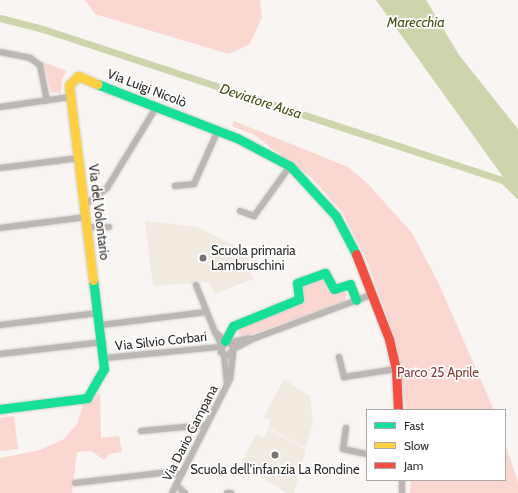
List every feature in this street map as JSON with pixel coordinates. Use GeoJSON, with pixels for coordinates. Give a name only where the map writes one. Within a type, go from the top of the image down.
{"type":"FeatureCollection","features":[{"type":"Feature","properties":{"kind":"street"},"geometry":{"type":"LineString","coordinates":[[0,52],[30,58],[40,65],[47,100]]}},
{"type":"Feature","properties":{"kind":"street","name":"Via Luigi Nicolò"},"geometry":{"type":"LineString","coordinates":[[69,85],[72,78],[85,78],[218,130],[290,166],[336,216],[373,294],[396,369],[398,409]]}},
{"type":"Feature","properties":{"kind":"street","name":"Via del Volontario"},"geometry":{"type":"LineString","coordinates":[[69,85],[105,358]]}},
{"type":"Feature","properties":{"kind":"street"},"geometry":{"type":"LineString","coordinates":[[0,107],[70,97]]}},
{"type":"Feature","properties":{"kind":"street"},"geometry":{"type":"LineString","coordinates":[[85,206],[107,188],[157,106]]}},
{"type":"Feature","properties":{"kind":"street"},"geometry":{"type":"LineString","coordinates":[[175,186],[194,184],[218,130]]}},
{"type":"Feature","properties":{"kind":"street"},"geometry":{"type":"LineString","coordinates":[[0,168],[79,158]]}},
{"type":"Feature","properties":{"kind":"street"},"geometry":{"type":"LineString","coordinates":[[240,211],[254,216],[290,166]]}},
{"type":"Feature","properties":{"kind":"street"},"geometry":{"type":"LineString","coordinates":[[0,228],[86,217]]}},
{"type":"Feature","properties":{"kind":"street"},"geometry":{"type":"LineString","coordinates":[[87,227],[109,227]]}},
{"type":"Feature","properties":{"kind":"street"},"geometry":{"type":"LineString","coordinates":[[356,300],[350,284],[334,289],[325,273],[297,283],[299,299],[233,326],[225,343],[224,355],[234,351],[255,338],[373,294]]}},
{"type":"Feature","properties":{"kind":"street"},"geometry":{"type":"LineString","coordinates":[[196,285],[215,332],[234,351]]}},
{"type":"Feature","properties":{"kind":"street"},"geometry":{"type":"LineString","coordinates":[[100,325],[206,312]]}},
{"type":"Feature","properties":{"kind":"street"},"geometry":{"type":"LineString","coordinates":[[0,325],[98,313]]}},
{"type":"Feature","properties":{"kind":"street","name":"Via Silvio Corbari"},"geometry":{"type":"LineString","coordinates":[[105,358],[255,338]]}},
{"type":"Feature","properties":{"kind":"street"},"geometry":{"type":"LineString","coordinates":[[0,354],[103,342]]}},
{"type":"Feature","properties":{"kind":"street","name":"Via Dario Campana"},"geometry":{"type":"LineString","coordinates":[[172,493],[232,372],[234,351]]}},
{"type":"Feature","properties":{"kind":"street","name":"Via Dario Campana"},"geometry":{"type":"LineString","coordinates":[[224,355],[227,383]]}},
{"type":"Feature","properties":{"kind":"street"},"geometry":{"type":"LineString","coordinates":[[339,357],[344,377],[396,369]]}},
{"type":"Feature","properties":{"kind":"street"},"geometry":{"type":"LineString","coordinates":[[0,409],[87,398],[98,382],[105,358]]}},
{"type":"Feature","properties":{"kind":"street"},"geometry":{"type":"LineString","coordinates":[[141,431],[205,425]]}},
{"type":"Feature","properties":{"kind":"street"},"geometry":{"type":"LineString","coordinates":[[346,428],[343,449],[366,454]]}},
{"type":"Feature","properties":{"kind":"street"},"geometry":{"type":"LineString","coordinates":[[75,483],[169,472],[181,475]]}},
{"type":"Feature","properties":{"kind":"street"},"geometry":{"type":"LineString","coordinates":[[402,481],[402,493]]}},
{"type":"Feature","properties":{"kind":"street"},"geometry":{"type":"LineString","coordinates":[[176,485],[185,493]]}},
{"type":"Feature","properties":{"kind":"street"},"geometry":{"type":"LineString","coordinates":[[226,493],[231,493]]}},
{"type":"Feature","properties":{"kind":"shaded area","name":"Scuola primaria Lambruschini"},"geometry":{"type":"Polygon","coordinates":[[[145,221],[197,227],[255,256],[249,268],[253,279],[214,294],[209,282],[153,286],[145,221]]]}},
{"type":"Feature","properties":{"kind":"shaded area"},"geometry":{"type":"Polygon","coordinates":[[[284,379],[310,396],[313,423],[306,448],[269,428],[270,420],[264,417],[284,379]]]}},
{"type":"Feature","properties":{"kind":"shaded area","name":"Scuola dell'infanzia La Rondine"},"geometry":{"type":"Polygon","coordinates":[[[268,429],[306,449],[294,493],[287,493],[243,466],[242,461],[256,435],[264,438],[268,429]]]}},
{"type":"Feature","properties":{"kind":"green space"},"geometry":{"type":"Polygon","coordinates":[[[85,0],[260,0],[262,17],[250,44],[229,54],[95,14],[85,0]]]}},
{"type":"Feature","properties":{"kind":"green space"},"geometry":{"type":"Polygon","coordinates":[[[43,62],[67,71],[62,79],[61,93],[51,92],[43,62]]]}},
{"type":"Feature","properties":{"kind":"green space","name":"Parco 25 Aprile"},"geometry":{"type":"Polygon","coordinates":[[[234,121],[348,167],[368,184],[412,233],[438,282],[494,409],[406,409],[395,339],[367,261],[342,212],[312,178],[254,135],[232,126],[234,121]]]}},
{"type":"Feature","properties":{"kind":"green space"},"geometry":{"type":"Polygon","coordinates":[[[324,279],[347,294],[344,302],[244,337],[238,334],[240,327],[303,301],[301,287],[324,279]]]}},
{"type":"Feature","properties":{"kind":"green space"},"geometry":{"type":"Polygon","coordinates":[[[100,393],[101,438],[119,436],[122,452],[109,454],[104,460],[91,451],[77,452],[72,493],[0,493],[0,458],[40,450],[64,439],[77,424],[83,405],[100,393]]]}},
{"type":"Feature","properties":{"kind":"green space"},"geometry":{"type":"Polygon","coordinates":[[[14,416],[18,449],[0,451],[0,418],[14,416]]]}},
{"type":"Feature","properties":{"kind":"green space"},"geometry":{"type":"Polygon","coordinates":[[[506,447],[518,482],[518,493],[410,493],[411,481],[506,481],[506,447]]]}},
{"type":"Feature","properties":{"kind":"water","name":"Marecchia"},"geometry":{"type":"Polygon","coordinates":[[[376,0],[426,0],[459,55],[518,129],[518,198],[376,0]]]}},
{"type":"Feature","properties":{"kind":"waterway","name":"Deviatore Ausa"},"geometry":{"type":"LineString","coordinates":[[0,18],[43,29],[504,181],[518,195]]}},
{"type":"Feature","properties":{"kind":"traffic: fast"},"geometry":{"type":"LineString","coordinates":[[97,84],[237,138],[290,166],[336,216],[356,254]]}},
{"type":"Feature","properties":{"kind":"traffic: fast"},"geometry":{"type":"LineString","coordinates":[[225,341],[233,326],[299,299],[297,283],[325,273],[334,289],[350,284],[356,300]]}},
{"type":"Feature","properties":{"kind":"traffic: fast"},"geometry":{"type":"LineString","coordinates":[[0,409],[87,398],[104,369],[93,280]]}},
{"type":"Feature","properties":{"kind":"traffic: slow"},"geometry":{"type":"LineString","coordinates":[[93,280],[69,85],[78,76],[97,84]]}},
{"type":"Feature","properties":{"kind":"traffic: jam"},"geometry":{"type":"LineString","coordinates":[[356,254],[389,339],[396,369],[398,409]]}},
{"type":"Feature","properties":{"kind":"place","name":"Scuola primaria Lambruschini"},"geometry":{"type":"Point","coordinates":[203,258]}},
{"type":"Feature","properties":{"kind":"place","name":"Scuola dell'infanzia La Rondine"},"geometry":{"type":"Point","coordinates":[275,455]}}]}
